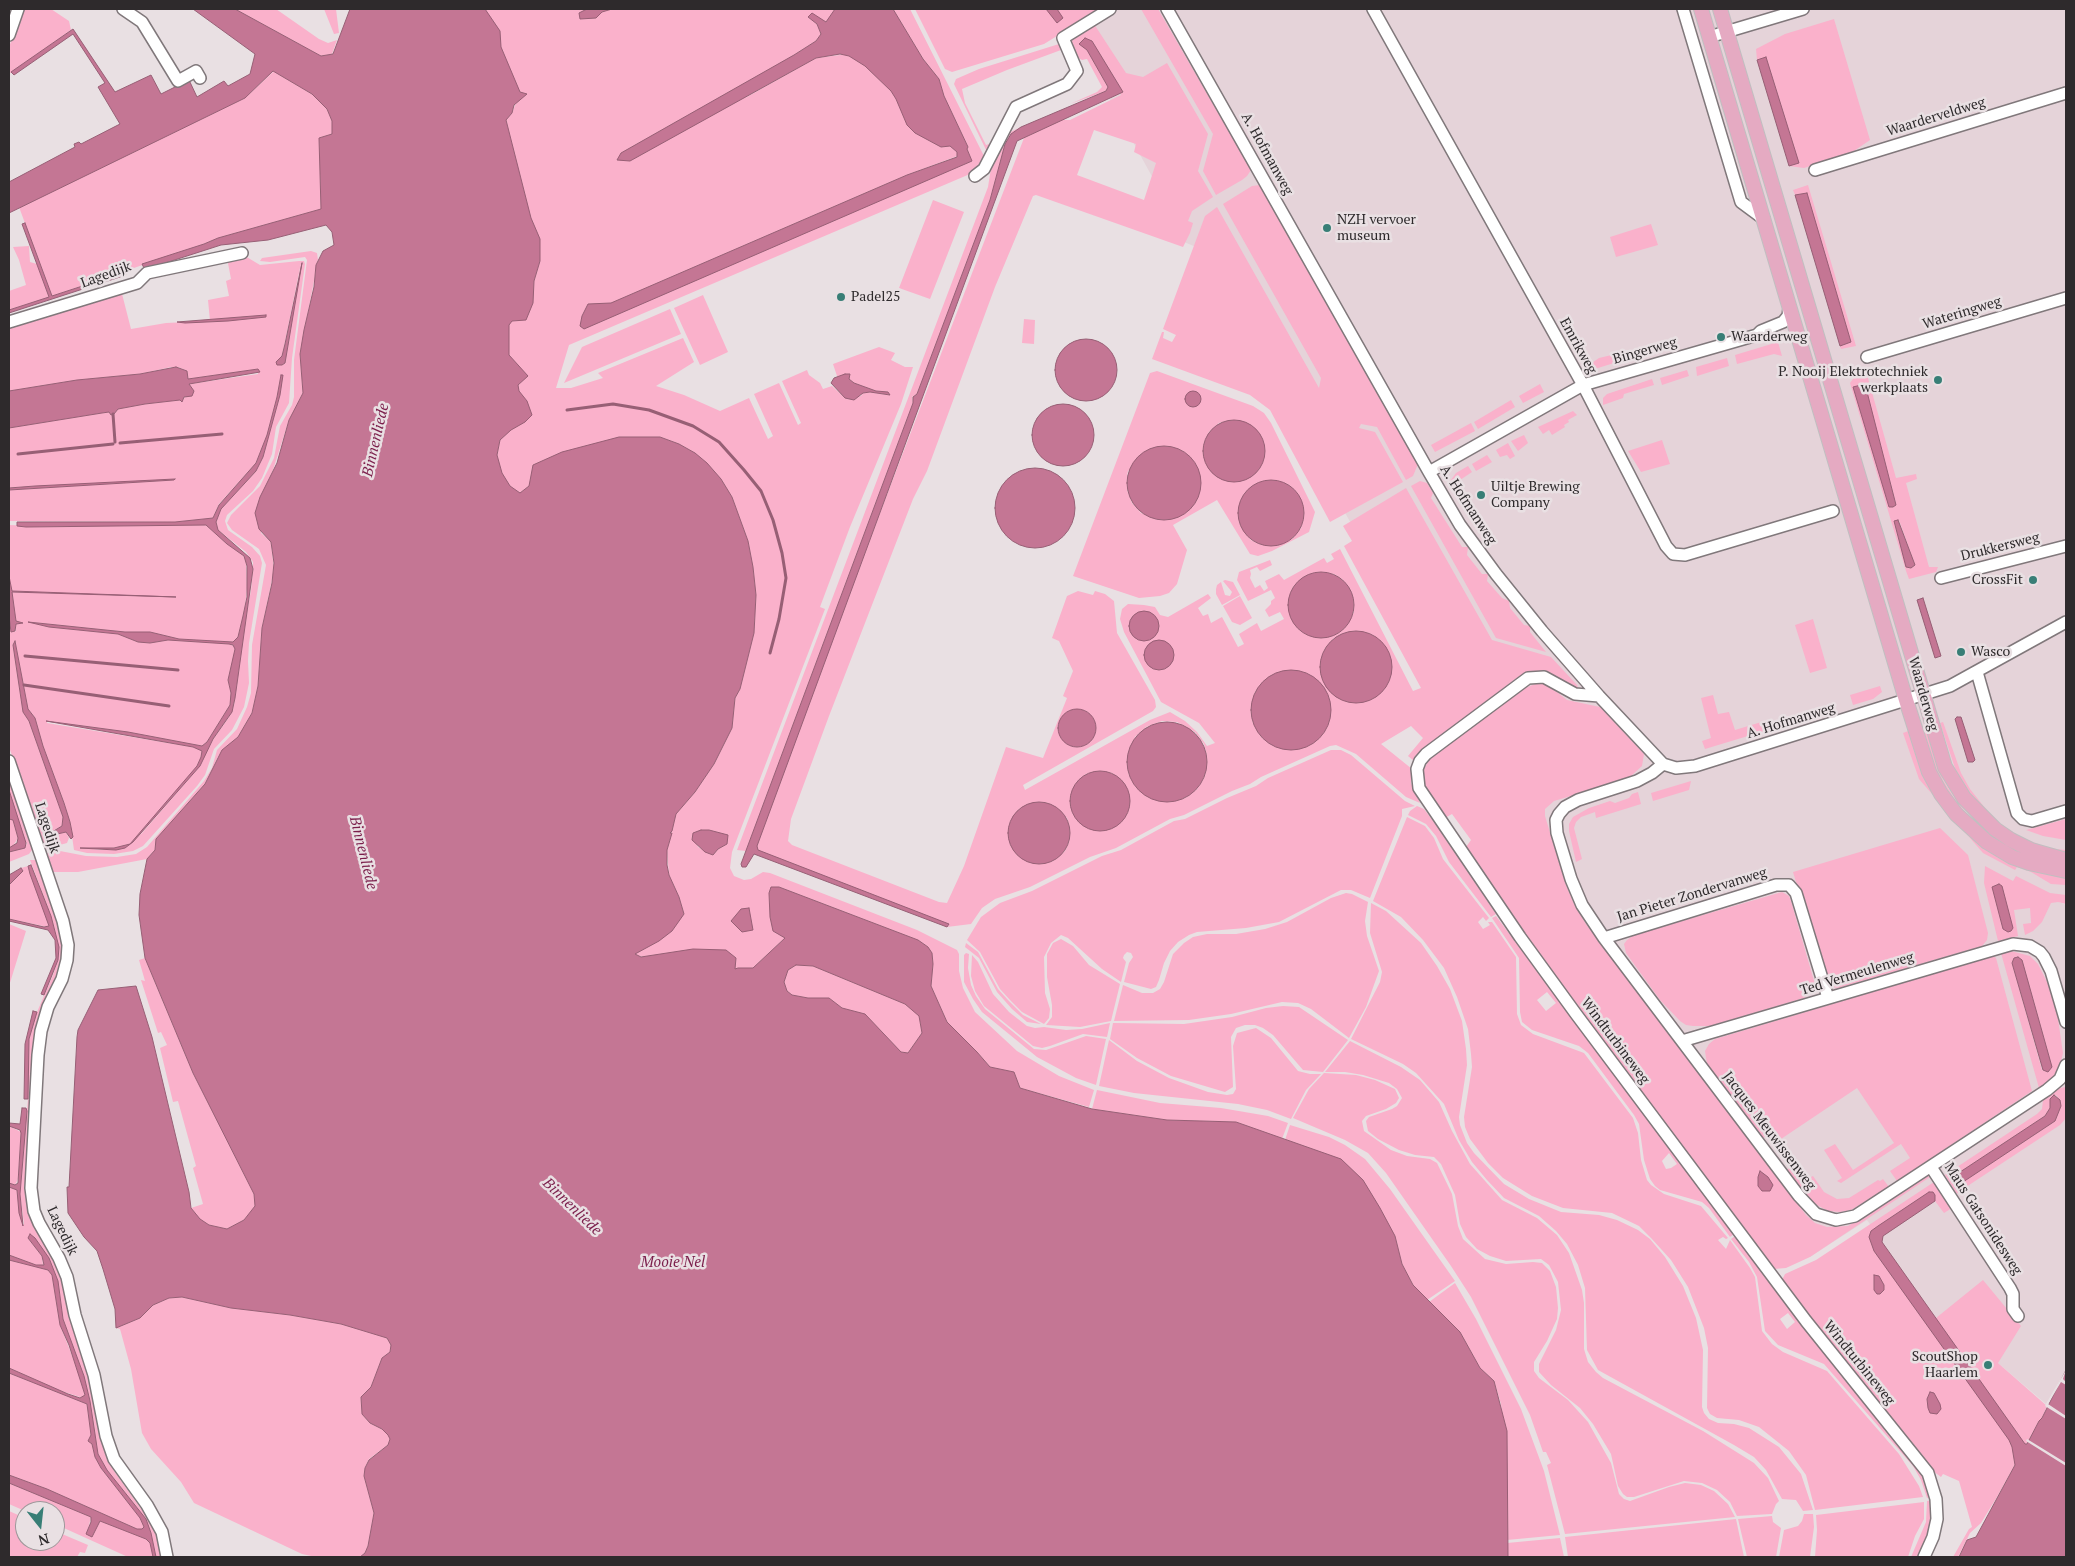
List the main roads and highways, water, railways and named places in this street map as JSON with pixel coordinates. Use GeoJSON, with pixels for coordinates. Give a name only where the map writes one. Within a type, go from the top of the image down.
{"type":"FeatureCollection","features":[{"type":"Feature","properties":{"kind":"main road","name":"Waarderweg"},"geometry":{"type":"LineString","coordinates":[[1701,9],[1906,700],[1930,772],[1941,794],[1956,814],[1980,837],[2003,852],[2029,864],[2066,871]]}},
{"type":"Feature","properties":{"kind":"main road","name":"Waarderweg"},"geometry":{"type":"LineString","coordinates":[[1720,9],[1945,767],[1957,789],[1971,806],[1995,829],[2012,840],[2042,854],[2066,860]]}},
{"type":"Feature","properties":{"kind":"water","name":"Mooie Nel"},"geometry":{"type":"Polygon","coordinates":[[[193,9],[235,9],[321,56],[333,54],[350,9],[485,9],[500,31],[501,47],[520,92],[527,94],[514,105],[512,113],[506,120],[531,218],[540,239],[540,261],[534,281],[533,303],[526,320],[512,321],[509,325],[509,355],[528,376],[518,385],[519,391],[527,401],[532,415],[500,440],[497,455],[502,473],[510,486],[520,493],[529,486],[533,465],[562,452],[619,437],[660,437],[679,444],[695,453],[707,463],[721,479],[732,497],[748,541],[753,567],[756,595],[754,633],[740,689],[735,698],[732,728],[714,764],[695,792],[676,814],[670,833],[672,833],[667,850],[667,865],[684,914],[672,931],[659,941],[635,954],[641,957],[693,949],[726,950],[736,958],[735,969],[753,968],[785,938],[773,931],[770,917],[769,893],[771,887],[779,887],[918,940],[928,947],[932,953],[933,964],[931,986],[947,1022],[990,1067],[1014,1072],[1020,1088],[1092,1109],[1167,1120],[1236,1122],[1341,1159],[1363,1180],[1380,1208],[1395,1236],[1402,1264],[1413,1285],[1460,1332],[1480,1368],[1494,1381],[1507,1431],[1508,1557],[360,1557],[365,1553],[368,1546],[374,1513],[364,1476],[365,1468],[369,1460],[388,1445],[390,1439],[382,1429],[370,1423],[362,1414],[361,1397],[371,1387],[382,1358],[390,1352],[391,1345],[387,1338],[341,1324],[290,1315],[231,1308],[182,1297],[169,1298],[153,1305],[140,1318],[116,1328],[115,1309],[97,1251],[84,1237],[68,1213],[67,1187],[69,1187],[77,1037],[78,1030],[98,990],[136,986],[152,1037],[189,1192],[191,1208],[200,1219],[209,1225],[227,1229],[244,1220],[255,1206],[254,1194],[193,1073],[145,958],[139,915],[140,894],[147,859],[155,850],[156,839],[205,784],[222,750],[238,737],[252,713],[258,686],[262,628],[272,583],[274,563],[271,542],[259,529],[255,513],[260,497],[277,463],[289,420],[303,393],[300,354],[314,287],[316,265],[323,251],[334,245],[332,232],[326,225],[268,240],[221,245],[159,265],[144,268],[142,264],[218,238],[321,209],[319,138],[332,134],[332,121],[327,109],[312,94],[273,71],[245,98],[9,213],[9,182],[75,147],[74,144],[79,142],[81,144],[120,124],[98,87],[105,83],[73,34],[14,75],[11,72],[73,29],[115,92],[151,75],[161,94],[189,80],[197,97],[224,81],[228,86],[250,74],[255,54],[193,9]],[[796,965],[788,970],[784,982],[787,991],[792,995],[808,998],[829,998],[842,1008],[865,1014],[901,1052],[908,1053],[922,1033],[919,1016],[905,1004],[813,966],[796,965]]]}},
{"type":"Feature","properties":{"kind":"water"},"geometry":{"type":"Polygon","coordinates":[[[587,9],[612,9],[602,12],[596,18],[580,19],[579,13],[587,9]]]}},
{"type":"Feature","properties":{"kind":"water"},"geometry":{"type":"Polygon","coordinates":[[[835,9],[893,9],[923,59],[939,79],[944,96],[968,147],[967,149],[972,161],[584,329],[580,326],[582,316],[588,304],[611,303],[907,175],[957,157],[957,152],[950,146],[941,147],[915,133],[907,125],[891,91],[865,66],[849,56],[840,54],[816,58],[630,161],[617,160],[621,153],[816,41],[821,34],[817,24],[808,17],[812,13],[826,22],[835,9]]]}},
{"type":"Feature","properties":{"kind":"water"},"geometry":{"type":"Polygon","coordinates":[[[1046,9],[1057,9],[1063,18],[1057,23],[1046,9]]]}},
{"type":"Feature","properties":{"kind":"water"},"geometry":{"type":"Polygon","coordinates":[[[1085,38],[1092,41],[1123,92],[1017,141],[757,846],[758,850],[949,924],[947,927],[754,854],[746,867],[742,867],[741,864],[913,403],[913,397],[917,394],[990,200],[1005,144],[1011,134],[1021,127],[1106,91],[1108,87],[1087,50],[1079,44],[1085,38]]]}},
{"type":"Feature","properties":{"kind":"water"},"geometry":{"type":"Polygon","coordinates":[[[1766,57],[1799,163],[1789,166],[1757,60],[1766,57]]]}},
{"type":"Feature","properties":{"kind":"water"},"geometry":{"type":"Polygon","coordinates":[[[1807,193],[1851,342],[1840,346],[1795,195],[1807,193]]]}},
{"type":"Feature","properties":{"kind":"water"},"geometry":{"type":"Polygon","coordinates":[[[25,223],[52,296],[125,272],[126,275],[9,313],[9,310],[49,297],[22,224],[25,223]]]}},
{"type":"Feature","properties":{"kind":"water"},"geometry":{"type":"Polygon","coordinates":[[[302,263],[285,363],[277,365],[276,362],[282,356],[285,344],[302,263]]]}},
{"type":"Feature","properties":{"kind":"water"},"geometry":{"type":"Polygon","coordinates":[[[266,315],[266,317],[228,321],[177,322],[266,315]]]}},
{"type":"Feature","properties":{"kind":"water"},"geometry":{"type":"Polygon","coordinates":[[[1080,339],[1092,339],[1108,348],[1115,358],[1117,370],[1115,382],[1108,392],[1092,401],[1080,401],[1069,396],[1060,387],[1055,376],[1055,364],[1060,353],[1069,344],[1080,339]]]}},
{"type":"Feature","properties":{"kind":"water"},"geometry":{"type":"Polygon","coordinates":[[[176,367],[187,371],[188,379],[258,369],[260,372],[189,384],[194,391],[192,396],[184,397],[182,402],[180,400],[145,404],[118,409],[111,415],[109,412],[9,428],[9,391],[77,380],[140,374],[176,367]]]}},
{"type":"Feature","properties":{"kind":"water"},"geometry":{"type":"Polygon","coordinates":[[[850,374],[849,379],[854,383],[876,391],[888,392],[890,395],[870,392],[863,393],[854,400],[845,398],[831,383],[834,378],[850,374]]]}},
{"type":"Feature","properties":{"kind":"water"},"geometry":{"type":"Polygon","coordinates":[[[281,375],[283,375],[280,395],[263,457],[256,471],[221,509],[216,522],[218,530],[250,558],[253,569],[232,712],[213,739],[200,766],[133,842],[125,848],[116,850],[80,848],[114,848],[130,844],[197,766],[202,751],[193,747],[46,721],[128,732],[202,746],[207,742],[230,705],[231,693],[228,680],[235,649],[233,645],[229,644],[168,640],[150,643],[138,642],[118,634],[49,627],[28,622],[125,632],[150,632],[179,639],[233,642],[238,637],[247,597],[247,566],[244,556],[206,525],[26,527],[17,526],[17,522],[175,522],[213,518],[219,505],[256,463],[267,435],[281,375]]]}},
{"type":"Feature","properties":{"kind":"water"},"geometry":{"type":"Polygon","coordinates":[[[1865,384],[1896,505],[1893,507],[1889,507],[1853,387],[1865,384]]]}},
{"type":"Feature","properties":{"kind":"water"},"geometry":{"type":"Polygon","coordinates":[[[1193,391],[1199,393],[1201,399],[1199,405],[1193,407],[1187,405],[1185,399],[1187,393],[1193,391]]]}},
{"type":"Feature","properties":{"kind":"water"},"geometry":{"type":"Polygon","coordinates":[[[1057,404],[1069,404],[1085,413],[1092,423],[1094,435],[1092,447],[1085,457],[1069,466],[1057,466],[1046,461],[1037,452],[1032,441],[1032,429],[1037,418],[1046,409],[1057,404]]]}},
{"type":"Feature","properties":{"kind":"water"},"geometry":{"type":"Polygon","coordinates":[[[1234,420],[1251,425],[1256,429],[1260,434],[1265,451],[1260,468],[1256,473],[1251,477],[1234,482],[1217,477],[1212,473],[1208,468],[1203,451],[1208,434],[1212,429],[1217,425],[1234,420]]]}},
{"type":"Feature","properties":{"kind":"water"},"geometry":{"type":"Polygon","coordinates":[[[1164,446],[1185,452],[1195,462],[1201,483],[1195,504],[1185,514],[1164,520],[1143,514],[1133,504],[1127,483],[1133,462],[1143,452],[1164,446]]]}},
{"type":"Feature","properties":{"kind":"water"},"geometry":{"type":"Polygon","coordinates":[[[1035,468],[1050,471],[1063,480],[1072,493],[1075,508],[1072,523],[1063,536],[1050,545],[1035,548],[1020,545],[1007,536],[998,523],[995,508],[998,493],[1007,480],[1020,471],[1035,468]]]}},
{"type":"Feature","properties":{"kind":"water"},"geometry":{"type":"Polygon","coordinates":[[[175,479],[9,490],[9,488],[35,486],[175,479]]]}},
{"type":"Feature","properties":{"kind":"water"},"geometry":{"type":"Polygon","coordinates":[[[1271,480],[1284,483],[1294,490],[1301,500],[1304,513],[1301,526],[1294,536],[1284,543],[1271,546],[1258,543],[1248,536],[1241,526],[1238,513],[1241,500],[1248,490],[1258,483],[1271,480]]]}},
{"type":"Feature","properties":{"kind":"water"},"geometry":{"type":"Polygon","coordinates":[[[1898,520],[1915,565],[1911,568],[1906,567],[1894,521],[1898,520]]]}},
{"type":"Feature","properties":{"kind":"water"},"geometry":{"type":"Polygon","coordinates":[[[1321,572],[1334,575],[1344,582],[1351,592],[1354,605],[1351,618],[1344,628],[1334,635],[1321,638],[1308,635],[1298,628],[1291,618],[1288,605],[1291,592],[1298,582],[1308,575],[1321,572]]]}},
{"type":"Feature","properties":{"kind":"water"},"geometry":{"type":"Polygon","coordinates":[[[9,576],[12,591],[176,597],[12,592],[16,621],[23,623],[16,624],[15,631],[11,632],[9,576]]]}},
{"type":"Feature","properties":{"kind":"water"},"geometry":{"type":"Polygon","coordinates":[[[1923,598],[1941,656],[1935,658],[1917,600],[1923,598]]]}},
{"type":"Feature","properties":{"kind":"water"},"geometry":{"type":"Polygon","coordinates":[[[1144,611],[1150,612],[1158,620],[1158,632],[1150,640],[1144,641],[1138,640],[1130,632],[1129,626],[1130,620],[1138,612],[1144,611]]]}},
{"type":"Feature","properties":{"kind":"water"},"geometry":{"type":"Polygon","coordinates":[[[1356,631],[1376,637],[1386,647],[1392,667],[1386,687],[1376,697],[1356,703],[1336,697],[1326,687],[1320,667],[1326,647],[1336,637],[1356,631]]]}},
{"type":"Feature","properties":{"kind":"water"},"geometry":{"type":"Polygon","coordinates":[[[1159,640],[1170,644],[1174,655],[1170,666],[1159,670],[1148,666],[1144,655],[1148,644],[1159,640]]]}},
{"type":"Feature","properties":{"kind":"water"},"geometry":{"type":"Polygon","coordinates":[[[15,641],[28,709],[35,718],[64,803],[73,837],[71,839],[66,832],[53,835],[52,832],[62,826],[63,817],[29,721],[23,712],[13,645],[15,641]]]}},
{"type":"Feature","properties":{"kind":"water"},"geometry":{"type":"Polygon","coordinates":[[[1291,670],[1306,673],[1319,682],[1328,695],[1331,710],[1328,725],[1319,738],[1306,747],[1291,750],[1276,747],[1263,738],[1254,725],[1251,710],[1254,695],[1263,682],[1276,673],[1291,670]]]}},
{"type":"Feature","properties":{"kind":"water"},"geometry":{"type":"Polygon","coordinates":[[[1077,709],[1090,715],[1096,728],[1090,741],[1077,747],[1064,741],[1058,728],[1064,715],[1077,709]]]}},
{"type":"Feature","properties":{"kind":"water"},"geometry":{"type":"Polygon","coordinates":[[[1961,717],[1975,760],[1973,762],[1968,762],[1955,719],[1961,717]]]}},
{"type":"Feature","properties":{"kind":"water"},"geometry":{"type":"Polygon","coordinates":[[[1159,722],[1175,722],[1196,733],[1207,754],[1207,770],[1196,791],[1175,802],[1159,802],[1145,796],[1133,784],[1127,770],[1127,754],[1133,740],[1145,728],[1159,722]]]}},
{"type":"Feature","properties":{"kind":"water"},"geometry":{"type":"Polygon","coordinates":[[[1100,771],[1117,776],[1125,784],[1130,801],[1125,818],[1117,826],[1100,831],[1083,826],[1075,818],[1070,801],[1075,784],[1083,776],[1100,771]]]}},
{"type":"Feature","properties":{"kind":"water"},"geometry":{"type":"Polygon","coordinates":[[[9,790],[26,843],[25,848],[9,852],[9,848],[17,843],[18,838],[13,820],[9,819],[9,790]]]}},
{"type":"Feature","properties":{"kind":"water"},"geometry":{"type":"Polygon","coordinates":[[[1033,802],[1045,802],[1061,811],[1068,821],[1070,833],[1068,845],[1061,855],[1045,864],[1033,864],[1022,859],[1013,850],[1008,839],[1008,827],[1013,816],[1022,807],[1033,802]]]}},
{"type":"Feature","properties":{"kind":"water"},"geometry":{"type":"Polygon","coordinates":[[[701,830],[728,835],[727,844],[718,849],[713,855],[705,852],[692,840],[693,833],[701,830]]]}},
{"type":"Feature","properties":{"kind":"water"},"geometry":{"type":"Polygon","coordinates":[[[31,865],[51,916],[59,947],[58,960],[44,995],[41,994],[56,958],[55,940],[48,930],[9,921],[9,919],[44,927],[49,926],[30,874],[28,866],[31,865]]]}},
{"type":"Feature","properties":{"kind":"water"},"geometry":{"type":"Polygon","coordinates":[[[21,868],[23,871],[9,885],[9,875],[21,868]]]}},
{"type":"Feature","properties":{"kind":"water"},"geometry":{"type":"Polygon","coordinates":[[[1999,884],[2002,886],[2013,928],[2008,932],[2003,929],[1992,887],[1999,884]]]}},
{"type":"Feature","properties":{"kind":"water"},"geometry":{"type":"Polygon","coordinates":[[[749,908],[753,930],[742,932],[731,921],[741,909],[749,908]]]}},
{"type":"Feature","properties":{"kind":"water"},"geometry":{"type":"Polygon","coordinates":[[[2018,957],[2022,960],[2052,1067],[2048,1072],[2043,1070],[2012,963],[2014,958],[2018,957]]]}},
{"type":"Feature","properties":{"kind":"water"},"geometry":{"type":"Polygon","coordinates":[[[33,1011],[37,1012],[29,1039],[28,1099],[24,1099],[25,1044],[33,1011]]]}},
{"type":"Feature","properties":{"kind":"water"},"geometry":{"type":"Polygon","coordinates":[[[2054,1095],[2060,1100],[2061,1106],[2055,1121],[1960,1184],[1955,1184],[1954,1176],[2045,1116],[2050,1108],[2050,1099],[2054,1095]]]}},
{"type":"Feature","properties":{"kind":"water"},"geometry":{"type":"Polygon","coordinates":[[[22,1108],[26,1108],[27,1111],[20,1194],[23,1226],[19,1213],[17,1190],[9,1187],[9,1183],[15,1185],[18,1183],[21,1133],[20,1130],[9,1126],[9,1123],[20,1124],[22,1108]]]}},
{"type":"Feature","properties":{"kind":"water"},"geometry":{"type":"Polygon","coordinates":[[[1760,1171],[1768,1177],[1773,1185],[1770,1191],[1762,1191],[1758,1186],[1760,1171]]]}},
{"type":"Feature","properties":{"kind":"water"},"geometry":{"type":"Polygon","coordinates":[[[1929,1192],[1933,1192],[1935,1195],[1935,1201],[1883,1236],[1882,1242],[2025,1444],[2027,1444],[2042,1418],[2066,1370],[2066,1557],[1959,1557],[1967,1540],[1976,1537],[2015,1465],[2012,1447],[2009,1440],[1874,1251],[1869,1237],[1871,1231],[1929,1192]]]}},
{"type":"Feature","properties":{"kind":"water"},"geometry":{"type":"Polygon","coordinates":[[[30,1234],[35,1238],[49,1258],[58,1281],[63,1319],[84,1376],[90,1401],[98,1454],[107,1470],[146,1519],[156,1557],[153,1557],[150,1543],[146,1539],[100,1521],[92,1537],[86,1534],[91,1517],[65,1506],[65,1501],[52,1501],[9,1483],[9,1475],[47,1489],[137,1529],[144,1527],[140,1518],[101,1468],[95,1457],[92,1444],[88,1441],[91,1435],[87,1404],[9,1373],[9,1368],[68,1394],[80,1398],[85,1395],[69,1345],[60,1325],[52,1275],[48,1270],[9,1260],[9,1255],[36,1265],[44,1265],[42,1256],[28,1238],[30,1234]]]}},
{"type":"Feature","properties":{"kind":"water"},"geometry":{"type":"Polygon","coordinates":[[[1874,1275],[1879,1276],[1884,1285],[1884,1290],[1880,1294],[1877,1294],[1874,1290],[1874,1275]]]}},
{"type":"Feature","properties":{"kind":"water"},"geometry":{"type":"Polygon","coordinates":[[[1930,1392],[1934,1393],[1940,1404],[1941,1409],[1937,1414],[1930,1413],[1928,1408],[1927,1399],[1930,1392]]]}},
{"type":"Feature","properties":{"kind":"waterway"},"geometry":{"type":"LineString","coordinates":[[567,410],[613,404],[649,410],[693,426],[719,442],[744,470],[761,491],[773,520],[782,553],[786,578],[779,619],[770,653]]}},
{"type":"Feature","properties":{"kind":"waterway"},"geometry":{"type":"LineString","coordinates":[[113,414],[115,442]]}},
{"type":"Feature","properties":{"kind":"waterway"},"geometry":{"type":"LineString","coordinates":[[120,443],[222,434]]}},
{"type":"Feature","properties":{"kind":"waterway"},"geometry":{"type":"LineString","coordinates":[[18,454],[113,444]]}},
{"type":"Feature","properties":{"kind":"waterway"},"geometry":{"type":"LineString","coordinates":[[25,656],[178,670]]}},
{"type":"Feature","properties":{"kind":"waterway"},"geometry":{"type":"LineString","coordinates":[[24,685],[169,706]]}},
{"type":"Feature","properties":{"kind":"place","name":"NZH vervoer museum"},"geometry":{"type":"Point","coordinates":[1327,228]}},
{"type":"Feature","properties":{"kind":"place","name":"Padel25"},"geometry":{"type":"Point","coordinates":[841,297]}},
{"type":"Feature","properties":{"kind":"place","name":"Waarderweg"},"geometry":{"type":"Point","coordinates":[1721,337]}},
{"type":"Feature","properties":{"kind":"place","name":"P. Nooij Elektrotechniek werkplaats"},"geometry":{"type":"Point","coordinates":[1938,380]}},
{"type":"Feature","properties":{"kind":"place","name":"Uiltje Brewing Company"},"geometry":{"type":"Point","coordinates":[1481,495]}},
{"type":"Feature","properties":{"kind":"place","name":"CrossFit"},"geometry":{"type":"Point","coordinates":[2033,580]}},
{"type":"Feature","properties":{"kind":"place","name":"Wasco"},"geometry":{"type":"Point","coordinates":[1961,652]}},
{"type":"Feature","properties":{"kind":"place","name":"ScoutShop Haarlem"},"geometry":{"type":"Point","coordinates":[1988,1365]}},
{"type":"Feature","properties":{"kind":"water label","name":"Binnenliede"},"geometry":{"type":"Point","coordinates":[376,440]}},
{"type":"Feature","properties":{"kind":"water label","name":"Binnenliede"},"geometry":{"type":"Point","coordinates":[363,853]}},
{"type":"Feature","properties":{"kind":"water label","name":"Binnenliede"},"geometry":{"type":"Point","coordinates":[572,1207]}}]}
